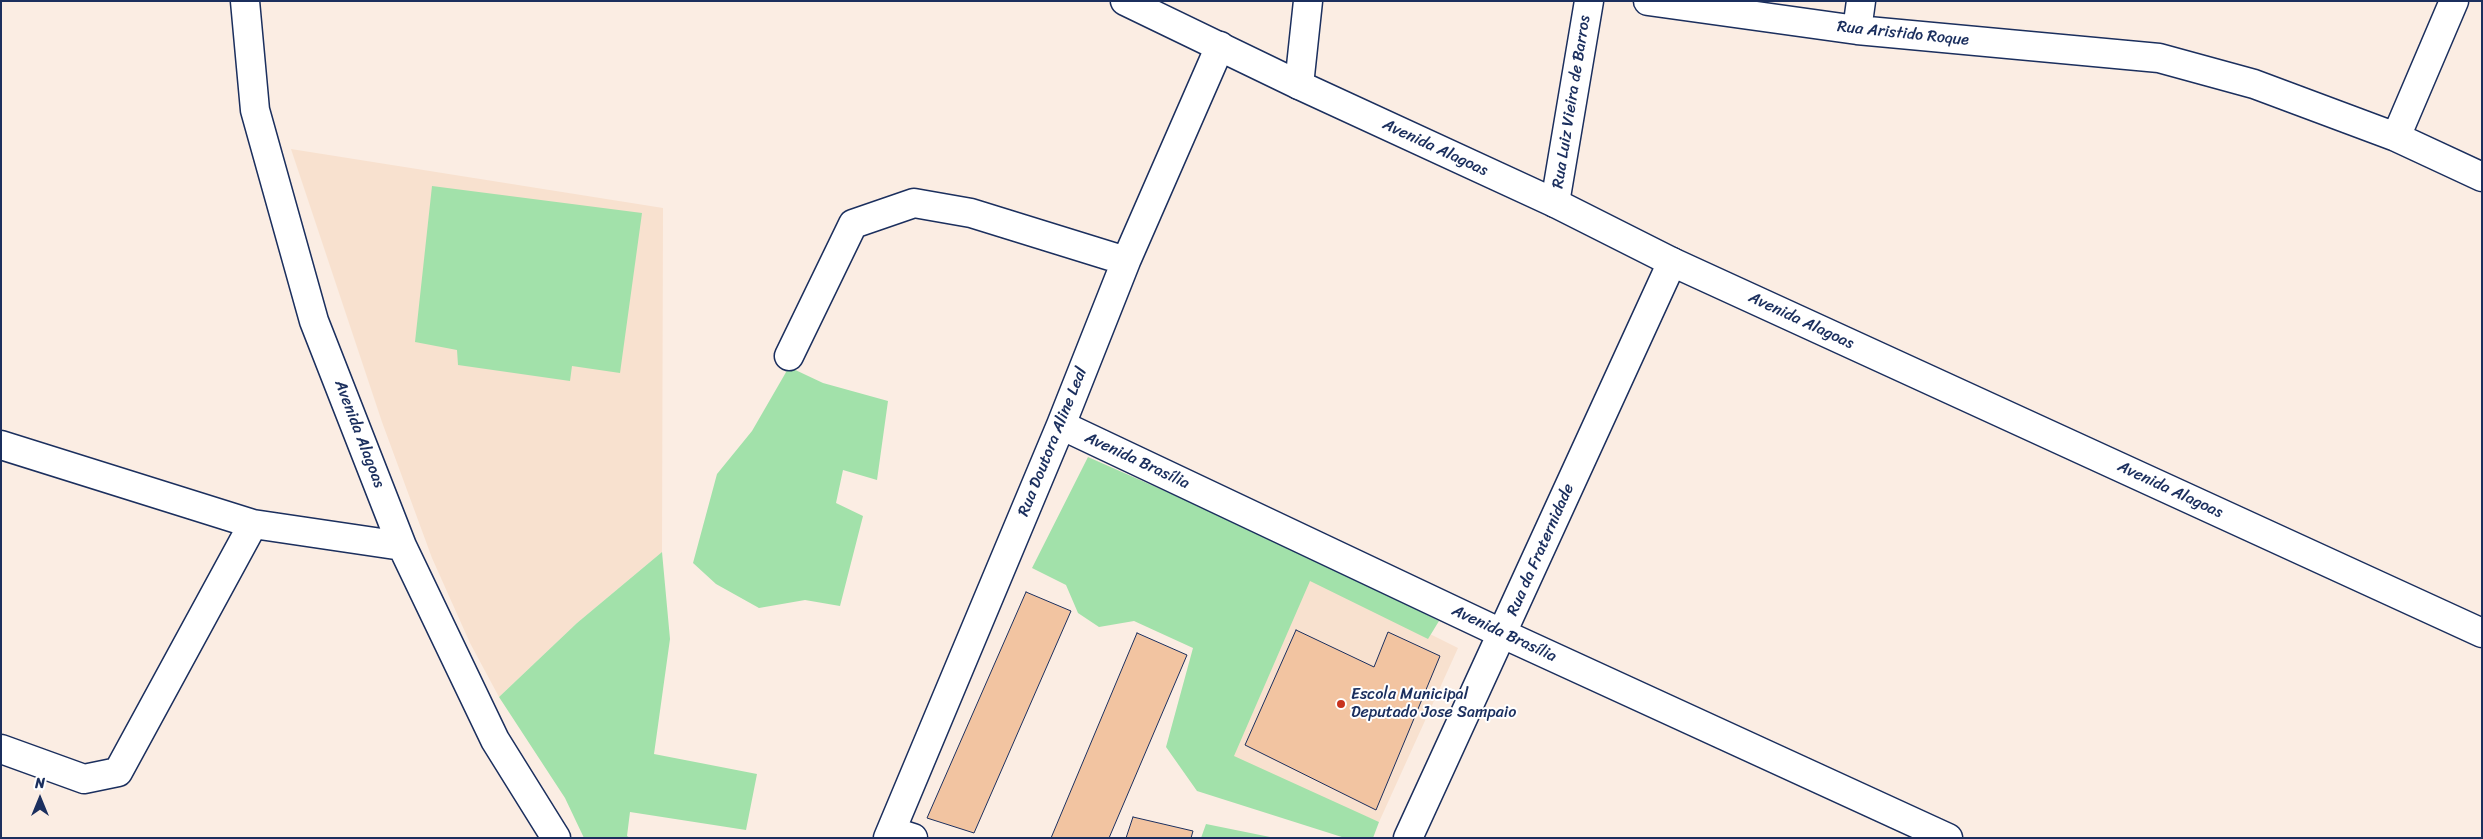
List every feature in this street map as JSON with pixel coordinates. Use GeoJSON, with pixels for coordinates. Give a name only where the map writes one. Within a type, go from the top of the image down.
{"type":"FeatureCollection","features":[{"type":"Feature","properties":{"kind":"street","name":"Avenida Alagoas"},"geometry":{"type":"LineString","coordinates":[[245,1],[255,110],[314,322],[402,546],[495,740],[556,838]]}},
{"type":"Feature","properties":{"kind":"street","name":"Avenida Alagoas"},"geometry":{"type":"LineString","coordinates":[[1125,1],[1300,85],[1555,203],[1672,262],[2482,633]]}},
{"type":"Feature","properties":{"kind":"street"},"geometry":{"type":"LineString","coordinates":[[1300,85],[1308,1]]}},
{"type":"Feature","properties":{"kind":"street","name":"Rua Luiz Vieira de Barros"},"geometry":{"type":"LineString","coordinates":[[1555,203],[1589,1]]}},
{"type":"Feature","properties":{"kind":"street","name":"Rua Aristido Roque"},"geometry":{"type":"LineString","coordinates":[[1648,1],[1857,30],[2159,58],[2254,84],[2396,137],[2482,176]]}},
{"type":"Feature","properties":{"kind":"street"},"geometry":{"type":"LineString","coordinates":[[1857,30],[1861,1]]}},
{"type":"Feature","properties":{"kind":"street"},"geometry":{"type":"LineString","coordinates":[[2396,137],[2454,1]]}},
{"type":"Feature","properties":{"kind":"street","name":"Rua Doutora Aline Leal"},"geometry":{"type":"LineString","coordinates":[[897,835],[1126,261],[1220,46]]}},
{"type":"Feature","properties":{"kind":"street"},"geometry":{"type":"LineString","coordinates":[[790,356],[853,224],[914,203],[970,213],[1126,261]]}},
{"type":"Feature","properties":{"kind":"street","name":"Rua da Fraternidade"},"geometry":{"type":"LineString","coordinates":[[1408,838],[1672,262]]}},
{"type":"Feature","properties":{"kind":"street","name":"Avenida Brasília"},"geometry":{"type":"LineString","coordinates":[[1061,425],[1503,634],[1948,838]]}},
{"type":"Feature","properties":{"kind":"street"},"geometry":{"type":"LineString","coordinates":[[1,445],[253,524],[402,546]]}},
{"type":"Feature","properties":{"kind":"street"},"geometry":{"type":"LineString","coordinates":[[1,749],[84,779],[118,772],[253,524]]}},
{"type":"Feature","properties":{"kind":"shaded area"},"geometry":{"type":"Polygon","coordinates":[[[291,149],[663,208],[662,552],[577,623],[499,697],[470,643],[432,558],[382,422],[291,149]]]}},
{"type":"Feature","properties":{"kind":"shaded area","name":"Escola Municipal Deputado Jose Sampaio"},"geometry":{"type":"Polygon","coordinates":[[[1306,572],[1458,648],[1379,822],[1226,760],[1306,572]]]}},
{"type":"Feature","properties":{"kind":"green space"},"geometry":{"type":"Polygon","coordinates":[[[432,186],[642,213],[620,373],[572,366],[570,381],[458,365],[457,350],[415,342],[432,186]]]}},
{"type":"Feature","properties":{"kind":"green space"},"geometry":{"type":"Polygon","coordinates":[[[789,367],[823,383],[888,401],[877,480],[843,470],[836,503],[863,516],[840,606],[805,600],[759,608],[716,584],[693,563],[717,474],[752,431],[789,367]]]}},
{"type":"Feature","properties":{"kind":"green space"},"geometry":{"type":"Polygon","coordinates":[[[1088,457],[1319,559],[1439,621],[1428,639],[1310,581],[1234,756],[1379,822],[1373,838],[1345,838],[1197,791],[1166,747],[1193,648],[1134,621],[1099,627],[1078,613],[1066,585],[1032,568],[1088,457]]]}},
{"type":"Feature","properties":{"kind":"green space"},"geometry":{"type":"Polygon","coordinates":[[[662,552],[670,639],[654,754],[757,774],[746,830],[630,812],[627,836],[630,838],[584,838],[565,798],[499,697],[577,623],[662,552]]]}},
{"type":"Feature","properties":{"kind":"green space"},"geometry":{"type":"Polygon","coordinates":[[[1206,824],[1275,838],[1201,838],[1206,824]]]}},
{"type":"Feature","properties":{"kind":"building"},"geometry":{"type":"Polygon","coordinates":[[[1026,592],[1071,611],[974,833],[927,818],[1026,592]]]}},
{"type":"Feature","properties":{"kind":"building","name":"Escola Municipal Deputado Jose Sampaio"},"geometry":{"type":"Polygon","coordinates":[[[1296,630],[1374,667],[1388,632],[1440,656],[1376,810],[1245,745],[1296,630]]]}},
{"type":"Feature","properties":{"kind":"building"},"geometry":{"type":"Polygon","coordinates":[[[1137,633],[1187,655],[1109,838],[1051,838],[1137,633]]]}},
{"type":"Feature","properties":{"kind":"building"},"geometry":{"type":"Polygon","coordinates":[[[1133,817],[1193,831],[1191,838],[1126,838],[1133,817]]]}},
{"type":"Feature","properties":{"kind":"place","name":"Escola Municipal Deputado Jose Sampaio"},"geometry":{"type":"Point","coordinates":[1341,704]}}]}
